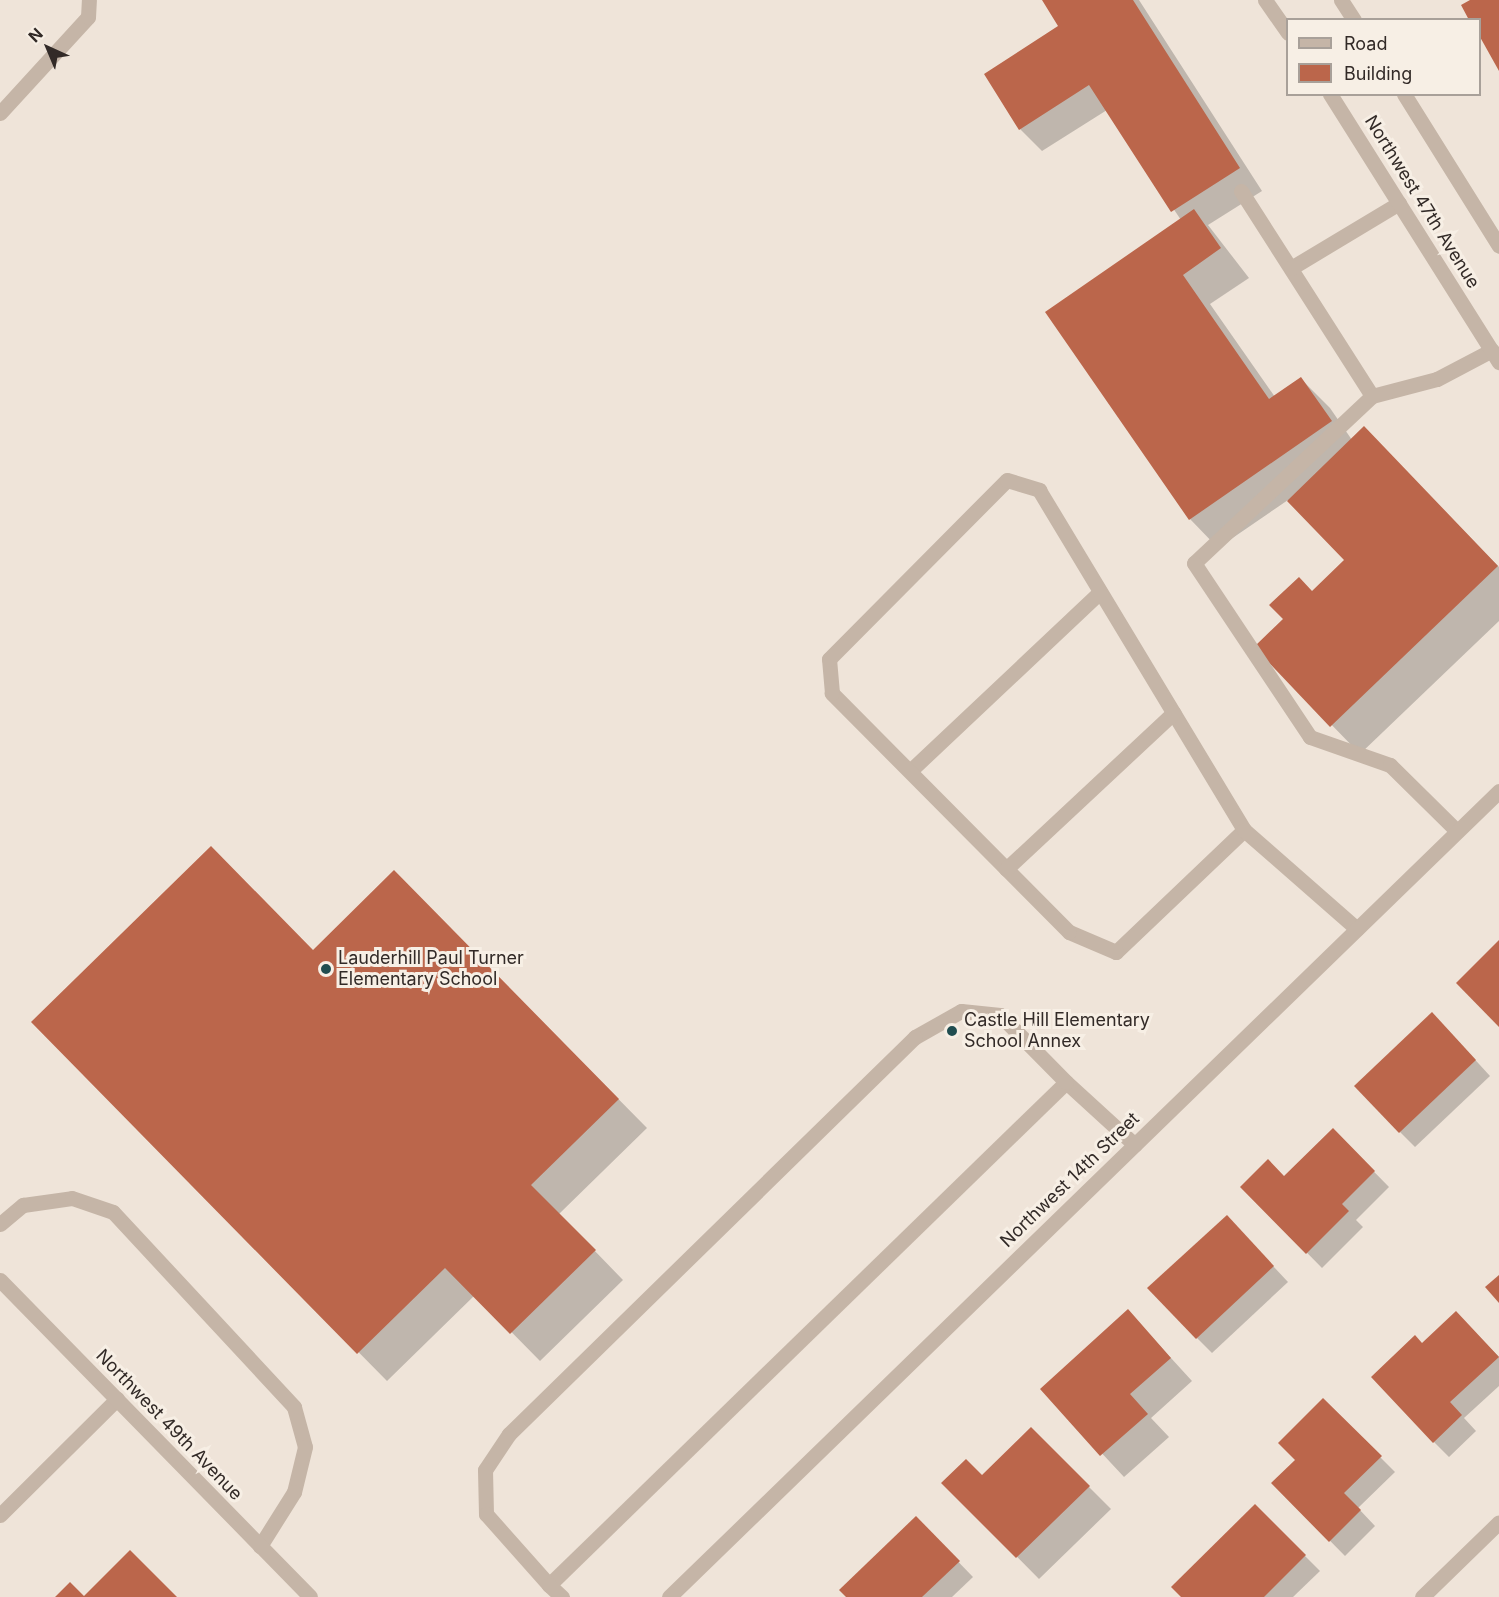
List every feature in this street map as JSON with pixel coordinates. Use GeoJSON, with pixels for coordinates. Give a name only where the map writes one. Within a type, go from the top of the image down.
{"type":"FeatureCollection","features":[{"type":"Feature","properties":{"kind":"street"},"geometry":{"type":"LineString","coordinates":[[0,113],[88,17],[89,0]]}},
{"type":"Feature","properties":{"kind":"street"},"geometry":{"type":"LineString","coordinates":[[1265,0],[1286,32]]}},
{"type":"Feature","properties":{"kind":"street"},"geometry":{"type":"LineString","coordinates":[[1341,0],[1353,18]]}},
{"type":"Feature","properties":{"kind":"street","name":"Northwest 47th Avenue"},"geometry":{"type":"LineString","coordinates":[[1330,96],[1496,353]]}},
{"type":"Feature","properties":{"kind":"street"},"geometry":{"type":"LineString","coordinates":[[1405,96],[1499,246]]}},
{"type":"Feature","properties":{"kind":"street"},"geometry":{"type":"LineString","coordinates":[[1241,191],[1372,396]]}},
{"type":"Feature","properties":{"kind":"street"},"geometry":{"type":"LineString","coordinates":[[1291,268],[1400,203]]}},
{"type":"Feature","properties":{"kind":"street"},"geometry":{"type":"LineString","coordinates":[[1457,831],[1390,765],[1310,736],[1194,563],[1372,396],[1437,379],[1496,353]]}},
{"type":"Feature","properties":{"kind":"street"},"geometry":{"type":"LineString","coordinates":[[1244,830],[1116,952],[1069,932],[832,693],[830,659],[1007,480],[1039,489],[1244,830],[1357,929]]}},
{"type":"Feature","properties":{"kind":"street"},"geometry":{"type":"LineString","coordinates":[[910,771],[1100,592]]}},
{"type":"Feature","properties":{"kind":"street"},"geometry":{"type":"LineString","coordinates":[[1006,869],[1173,713]]}},
{"type":"Feature","properties":{"kind":"street","name":"Northwest 14th Street"},"geometry":{"type":"LineString","coordinates":[[669,1597],[1499,791]]}},
{"type":"Feature","properties":{"kind":"street"},"geometry":{"type":"LineString","coordinates":[[562,1597],[486,1514],[485,1470],[509,1434],[915,1037],[961,1011],[1000,1015],[1066,1082],[1134,1145]]}},
{"type":"Feature","properties":{"kind":"street"},"geometry":{"type":"LineString","coordinates":[[549,1585],[1066,1082]]}},
{"type":"Feature","properties":{"kind":"street"},"geometry":{"type":"LineString","coordinates":[[0,1224],[23,1205],[72,1198],[113,1212],[294,1407],[305,1447],[294,1492],[260,1546]]}},
{"type":"Feature","properties":{"kind":"street","name":"Northwest 49th Avenue"},"geometry":{"type":"LineString","coordinates":[[0,1280],[310,1597]]}},
{"type":"Feature","properties":{"kind":"street"},"geometry":{"type":"LineString","coordinates":[[0,1515],[117,1399]]}},
{"type":"Feature","properties":{"kind":"street"},"geometry":{"type":"LineString","coordinates":[[1422,1597],[1499,1522]]}},
{"type":"Feature","properties":{"kind":"building"},"geometry":{"type":"Polygon","coordinates":[[[1042,0],[1133,0],[1240,168],[1171,212],[1089,85],[1019,130],[984,74],[1058,26],[1042,0]]]}},
{"type":"Feature","properties":{"kind":"building"},"geometry":{"type":"Polygon","coordinates":[[[1470,0],[1499,0],[1499,71],[1481,39],[1481,18],[1468,18],[1461,5],[1470,0]]]}},
{"type":"Feature","properties":{"kind":"building"},"geometry":{"type":"Polygon","coordinates":[[[1194,209],[1221,248],[1183,275],[1269,399],[1301,377],[1332,421],[1189,520],[1045,312],[1194,209]]]}},
{"type":"Feature","properties":{"kind":"building"},"geometry":{"type":"Polygon","coordinates":[[[1364,426],[1498,566],[1330,727],[1254,647],[1283,619],[1269,605],[1299,577],[1312,591],[1344,560],[1287,501],[1364,426]]]}},
{"type":"Feature","properties":{"kind":"building"},"geometry":{"type":"Polygon","coordinates":[[[211,846],[313,950],[394,870],[619,1099],[531,1185],[596,1250],[510,1334],[445,1268],[357,1354],[31,1022],[211,846]]]}},
{"type":"Feature","properties":{"kind":"building"},"geometry":{"type":"Polygon","coordinates":[[[1499,940],[1499,1027],[1456,983],[1499,940]]]}},
{"type":"Feature","properties":{"kind":"building"},"geometry":{"type":"Polygon","coordinates":[[[1432,1012],[1476,1060],[1399,1133],[1354,1086],[1432,1012]]]}},
{"type":"Feature","properties":{"kind":"building"},"geometry":{"type":"Polygon","coordinates":[[[1333,1128],[1375,1171],[1342,1204],[1349,1211],[1306,1254],[1240,1187],[1268,1159],[1284,1176],[1333,1128]]]}},
{"type":"Feature","properties":{"kind":"building"},"geometry":{"type":"Polygon","coordinates":[[[1227,1215],[1274,1266],[1196,1339],[1147,1288],[1227,1215]]]}},
{"type":"Feature","properties":{"kind":"building"},"geometry":{"type":"Polygon","coordinates":[[[1499,1275],[1499,1303],[1485,1287],[1499,1275]]]}},
{"type":"Feature","properties":{"kind":"building"},"geometry":{"type":"Polygon","coordinates":[[[1128,1309],[1171,1358],[1130,1394],[1148,1414],[1100,1456],[1040,1389],[1128,1309]]]}},
{"type":"Feature","properties":{"kind":"building"},"geometry":{"type":"Polygon","coordinates":[[[1456,1311],[1499,1357],[1450,1402],[1462,1415],[1433,1443],[1371,1377],[1415,1335],[1422,1343],[1456,1311]]]}},
{"type":"Feature","properties":{"kind":"building"},"geometry":{"type":"Polygon","coordinates":[[[1323,1398],[1382,1456],[1344,1493],[1361,1510],[1329,1542],[1271,1483],[1295,1460],[1278,1443],[1323,1398]]]}},
{"type":"Feature","properties":{"kind":"building"},"geometry":{"type":"Polygon","coordinates":[[[1031,1427],[1090,1486],[1016,1558],[941,1483],[966,1459],[982,1475],[1031,1427]]]}},
{"type":"Feature","properties":{"kind":"building"},"geometry":{"type":"Polygon","coordinates":[[[1255,1504],[1306,1555],[1264,1597],[1181,1597],[1171,1587],[1255,1504]]]}},
{"type":"Feature","properties":{"kind":"building"},"geometry":{"type":"Polygon","coordinates":[[[916,1516],[960,1561],[922,1597],[846,1597],[839,1590],[916,1516]]]}},
{"type":"Feature","properties":{"kind":"building"},"geometry":{"type":"Polygon","coordinates":[[[130,1550],[177,1597],[55,1597],[70,1582],[84,1596],[130,1550]]]}},
{"type":"Feature","properties":{"kind":"place","name":"Lauderhill Paul Turner Elementary School"},"geometry":{"type":"Point","coordinates":[326,969]}},
{"type":"Feature","properties":{"kind":"place","name":"Castle Hill Elementary School Annex"},"geometry":{"type":"Point","coordinates":[952,1031]}}]}
